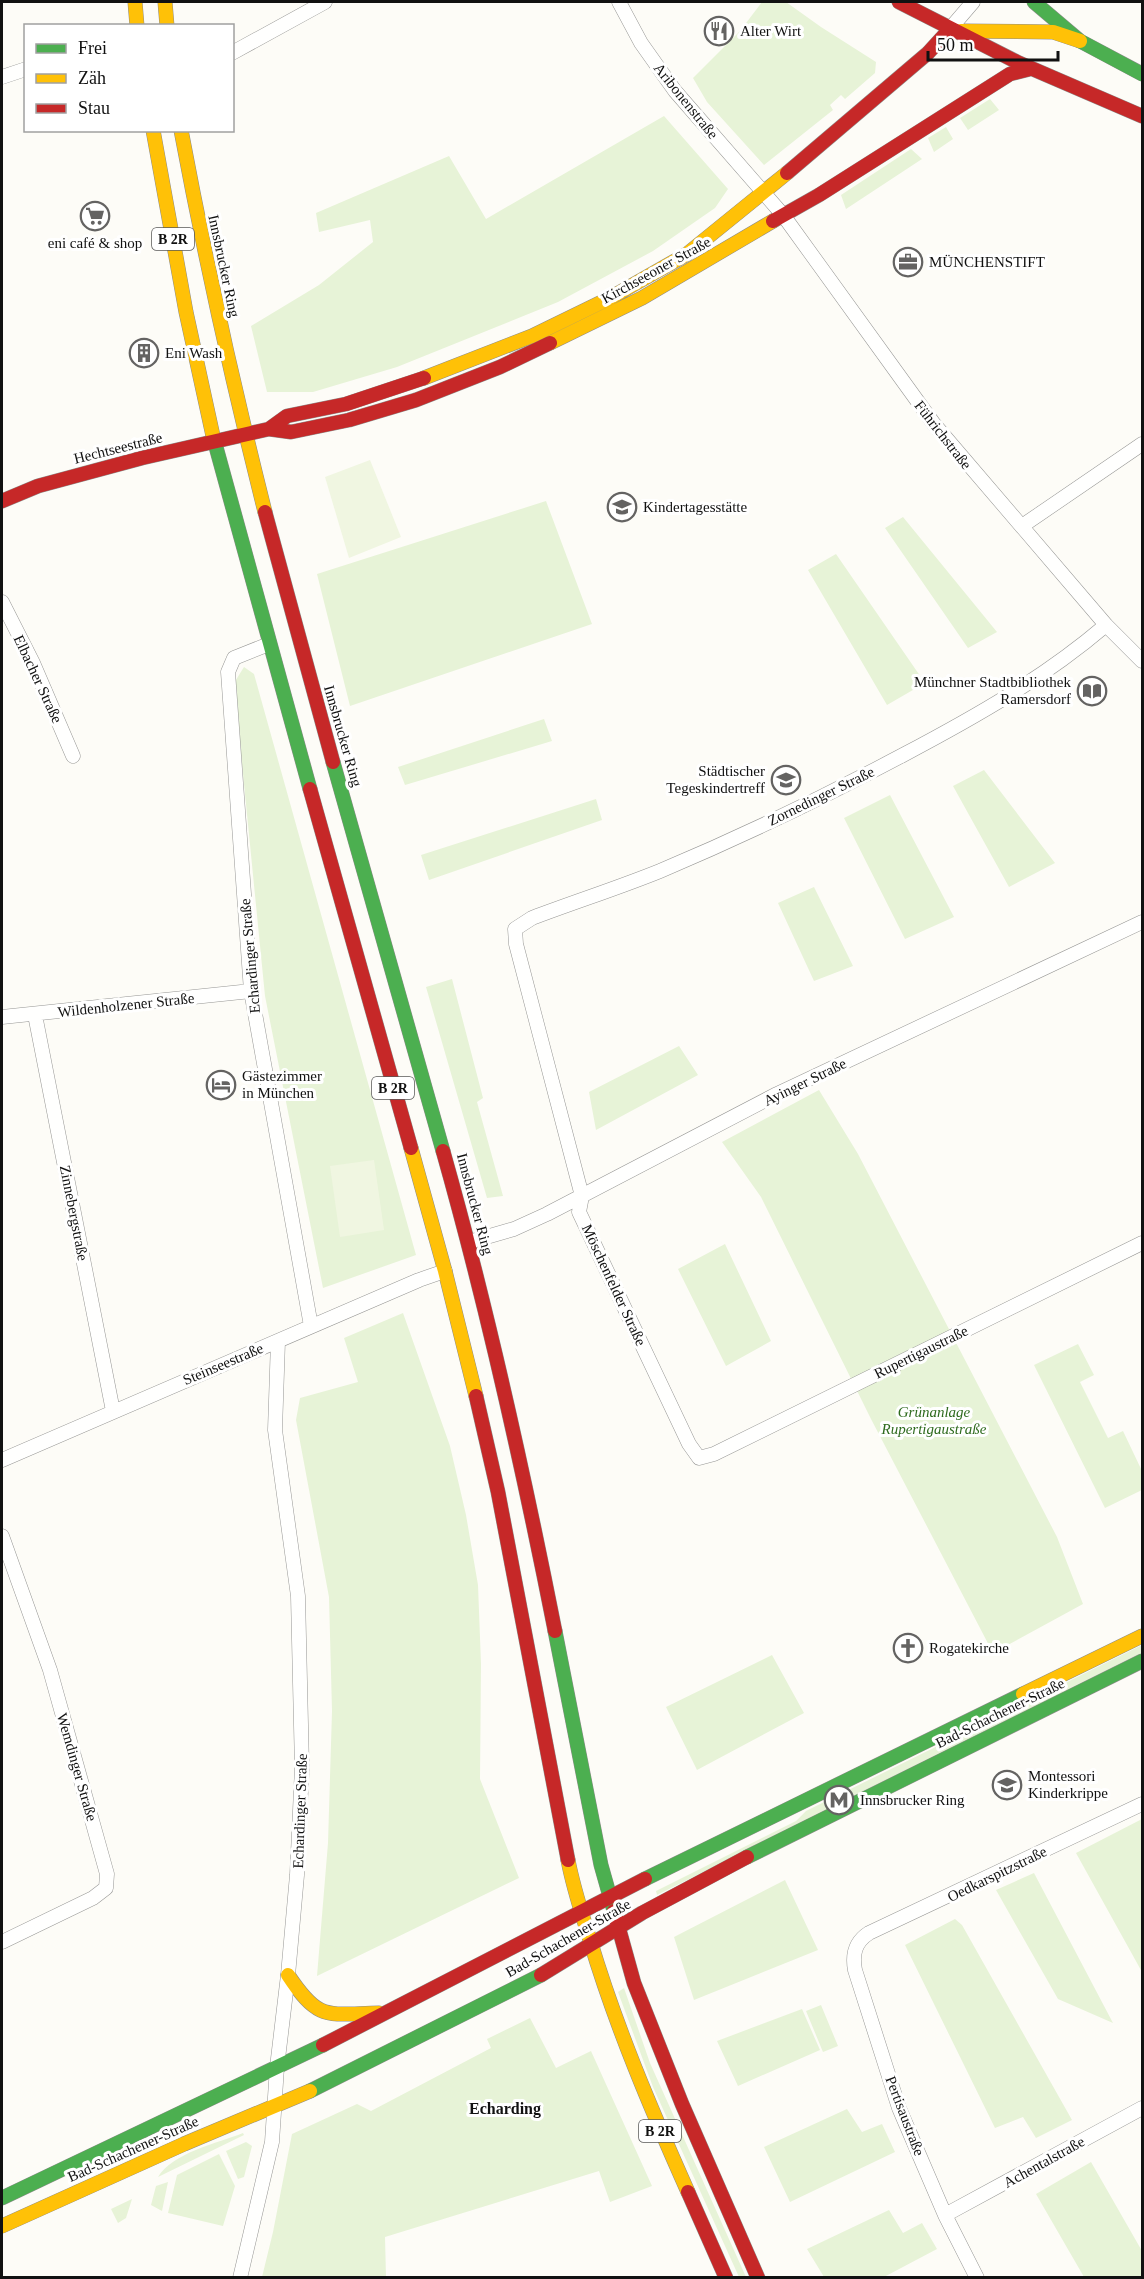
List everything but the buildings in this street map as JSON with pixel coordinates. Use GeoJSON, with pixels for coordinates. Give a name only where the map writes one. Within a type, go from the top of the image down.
{"type":"FeatureCollection","features":[{"type":"Feature","properties":{"kind":"main road"},"geometry":{"type":"LineString","coordinates":[[135,2],[137,24]]}},
{"type":"Feature","properties":{"kind":"main road"},"geometry":{"type":"LineString","coordinates":[[165,2],[167,24]]}},
{"type":"Feature","properties":{"kind":"main road"},"geometry":{"type":"LineString","coordinates":[[899,2],[949,30],[1030,69],[1143,116]]}},
{"type":"Feature","properties":{"kind":"main road"},"geometry":{"type":"LineString","coordinates":[[1034,2],[1080,41],[1143,74]]}},
{"type":"Feature","properties":{"kind":"main road"},"geometry":{"type":"LineString","coordinates":[[949,30],[1053,32],[1080,41]]}},
{"type":"Feature","properties":{"kind":"main road","name":"Kirchseeoner Straße"},"geometry":{"type":"LineString","coordinates":[[246,435],[268,429],[287,416],[346,404],[469,362],[542,331],[610,298],[687,254],[928,53],[949,30]]}},
{"type":"Feature","properties":{"kind":"main road","name":"Kirchseeoner Straße"},"geometry":{"type":"LineString","coordinates":[[268,429],[291,432],[349,420],[416,400],[500,367],[577,332],[642,298],[819,195],[1010,74],[1030,69]]}},
{"type":"Feature","properties":{"kind":"main road","name":"B 2R"},"geometry":{"type":"LineString","coordinates":[[153,132],[186,312],[214,442],[470,1368],[498,1492],[567,1861],[591,1947],[642,2090],[726,2277]]}},
{"type":"Feature","properties":{"kind":"main road","name":"Innsbrucker Ring"},"geometry":{"type":"LineString","coordinates":[[181,132],[201,238],[246,435],[298,637],[469,1242],[526,1483],[601,1865],[634,1983],[682,2104],[758,2277]]}},
{"type":"Feature","properties":{"kind":"main road","name":"Hechtseestraße"},"geometry":{"type":"LineString","coordinates":[[2,501],[38,486],[142,458],[246,435]]}},
{"type":"Feature","properties":{"kind":"main road","name":"Bad-Schachener-Straße"},"geometry":{"type":"LineString","coordinates":[[2,2198],[277,2067],[610,1897],[1143,1636]]}},
{"type":"Feature","properties":{"kind":"main road","name":"Bad-Schachener-Straße"},"geometry":{"type":"LineString","coordinates":[[2,2226],[166,2151],[275,2106],[404,2045],[555,1968],[642,1913],[739,1861],[1143,1661]]}},
{"type":"Feature","properties":{"kind":"main road"},"geometry":{"type":"LineString","coordinates":[[288,1976],[302,1996],[316,2009],[335,2013],[384,2013]]}},
{"type":"Feature","properties":{"kind":"street"},"geometry":{"type":"LineString","coordinates":[[234,52],[325,2]]}},
{"type":"Feature","properties":{"kind":"street","name":"Aribonenstraße"},"geometry":{"type":"LineString","coordinates":[[620,2],[641,43],[675,91],[764,192]]}},
{"type":"Feature","properties":{"kind":"street"},"geometry":{"type":"LineString","coordinates":[[949,30],[973,2]]}},
{"type":"Feature","properties":{"kind":"street"},"geometry":{"type":"LineString","coordinates":[[2,77],[24,70]]}},
{"type":"Feature","properties":{"kind":"street","name":"Führichstraße"},"geometry":{"type":"LineString","coordinates":[[764,192],[934,424],[971,470],[1106,625],[1143,661]]}},
{"type":"Feature","properties":{"kind":"street"},"geometry":{"type":"LineString","coordinates":[[1022,526],[1143,444]]}},
{"type":"Feature","properties":{"kind":"street","name":"Elbacher Straße"},"geometry":{"type":"LineString","coordinates":[[2,602],[33,663],[73,756]]}},
{"type":"Feature","properties":{"kind":"street","name":"Zornedinger Straße"},"geometry":{"type":"LineString","coordinates":[[515,929],[532,918],[659,871],[876,770],[1005,699],[1060,662],[1106,625]]}},
{"type":"Feature","properties":{"kind":"street","name":"Echardinger Straße"},"geometry":{"type":"LineString","coordinates":[[269,644],[234,658],[228,672],[251,991],[311,1326]]}},
{"type":"Feature","properties":{"kind":"street","name":"Ayinger Straße"},"geometry":{"type":"LineString","coordinates":[[469,1242],[514,1229],[777,1095],[1143,922]]}},
{"type":"Feature","properties":{"kind":"street","name":"Möschenfelder Straße"},"geometry":{"type":"LineString","coordinates":[[515,929],[516,944],[582,1196],[579,1212],[689,1444],[699,1458]]}},
{"type":"Feature","properties":{"kind":"street","name":"Wildenholzener Straße"},"geometry":{"type":"LineString","coordinates":[[2,1017],[251,991]]}},
{"type":"Feature","properties":{"kind":"street","name":"Zinnebergstraße"},"geometry":{"type":"LineString","coordinates":[[34,1015],[113,1411]]}},
{"type":"Feature","properties":{"kind":"street","name":"Rupertigaustraße"},"geometry":{"type":"LineString","coordinates":[[699,1458],[714,1454],[1143,1243]]}},
{"type":"Feature","properties":{"kind":"street","name":"Steinseestraße"},"geometry":{"type":"LineString","coordinates":[[2,1460],[311,1326],[445,1271]]}},
{"type":"Feature","properties":{"kind":"street","name":"Echardinger Straße"},"geometry":{"type":"LineString","coordinates":[[240,2277],[273,2142],[277,2067],[288,1976],[301,1804],[302,1710],[298,1596],[275,1430],[278,1341]]}},
{"type":"Feature","properties":{"kind":"street","name":"Wemdinger Straße"},"geometry":{"type":"LineString","coordinates":[[2,1536],[50,1670],[107,1874],[106,1888],[93,1898],[2,1942]]}},
{"type":"Feature","properties":{"kind":"street","name":"Oedkarspitzstraße"},"geometry":{"type":"LineString","coordinates":[[856,1948],[860,1939],[869,1933],[1143,1804]]}},
{"type":"Feature","properties":{"kind":"street","name":"Pertisaustraße"},"geometry":{"type":"LineString","coordinates":[[856,1948],[853,1959],[855,1970],[899,2108],[945,2215],[977,2277]]}},
{"type":"Feature","properties":{"kind":"street","name":"Achentalstraße"},"geometry":{"type":"LineString","coordinates":[[945,2215],[1143,2108]]}},
{"type":"Feature","properties":{"kind":"green space"},"geometry":{"type":"Polygon","coordinates":[[[762,2],[786,2],[876,62],[875,73],[845,99],[841,95],[830,105],[833,110],[764,165],[707,102],[693,78],[740,31],[762,2]]]}},
{"type":"Feature","properties":{"kind":"green space"},"geometry":{"type":"Polygon","coordinates":[[[990,99],[999,110],[968,130],[960,118],[990,99]]]}},
{"type":"Feature","properties":{"kind":"green space"},"geometry":{"type":"Polygon","coordinates":[[[664,116],[728,189],[715,208],[653,251],[558,302],[397,367],[313,392],[267,392],[251,326],[319,285],[373,242],[370,220],[319,232],[316,213],[449,156],[486,219],[664,116]]]}},
{"type":"Feature","properties":{"kind":"green space"},"geometry":{"type":"Polygon","coordinates":[[[946,127],[953,139],[934,152],[928,138],[946,127]]]}},
{"type":"Feature","properties":{"kind":"green space"},"geometry":{"type":"Polygon","coordinates":[[[911,149],[922,159],[846,209],[841,195],[911,149]]]}},
{"type":"Feature","properties":{"kind":"green space"},"geometry":{"type":"Polygon","coordinates":[[[370,460],[401,537],[349,558],[325,477],[370,460]]]}},
{"type":"Feature","properties":{"kind":"green space"},"geometry":{"type":"Polygon","coordinates":[[[546,501],[592,624],[350,706],[317,574],[546,501]]]}},
{"type":"Feature","properties":{"kind":"green space"},"geometry":{"type":"Polygon","coordinates":[[[903,517],[997,632],[968,648],[885,528],[903,517]]]}},
{"type":"Feature","properties":{"kind":"green space"},"geometry":{"type":"Polygon","coordinates":[[[836,554],[925,683],[887,705],[808,570],[836,554]]]}},
{"type":"Feature","properties":{"kind":"green space"},"geometry":{"type":"Polygon","coordinates":[[[244,667],[254,674],[416,1255],[323,1288],[265,996],[234,683],[244,667]]]}},
{"type":"Feature","properties":{"kind":"green space"},"geometry":{"type":"Polygon","coordinates":[[[544,719],[552,741],[405,785],[398,767],[544,719]]]}},
{"type":"Feature","properties":{"kind":"green space"},"geometry":{"type":"Polygon","coordinates":[[[984,770],[1055,863],[1009,887],[953,786],[984,770]]]}},
{"type":"Feature","properties":{"kind":"green space"},"geometry":{"type":"Polygon","coordinates":[[[890,795],[954,917],[905,939],[844,818],[890,795]]]}},
{"type":"Feature","properties":{"kind":"green space"},"geometry":{"type":"Polygon","coordinates":[[[596,799],[602,820],[429,880],[421,855],[596,799]]]}},
{"type":"Feature","properties":{"kind":"green space"},"geometry":{"type":"Polygon","coordinates":[[[814,887],[853,966],[814,981],[778,903],[814,887]]]}},
{"type":"Feature","properties":{"kind":"green space"},"geometry":{"type":"Polygon","coordinates":[[[452,979],[483,1098],[477,1102],[503,1196],[487,1198],[426,987],[452,979]]]}},
{"type":"Feature","properties":{"kind":"green space"},"geometry":{"type":"Polygon","coordinates":[[[679,1046],[698,1075],[596,1130],[589,1092],[679,1046]]]}},
{"type":"Feature","properties":{"kind":"green space","name":"Grünanlage Rupertigaustraße"},"geometry":{"type":"Polygon","coordinates":[[[819,1090],[858,1154],[1057,1537],[1083,1604],[993,1653],[871,1419],[761,1197],[722,1142],[819,1090]]]}},
{"type":"Feature","properties":{"kind":"green space"},"geometry":{"type":"Polygon","coordinates":[[[374,1160],[384,1230],[340,1237],[330,1166],[374,1160]]]}},
{"type":"Feature","properties":{"kind":"green space"},"geometry":{"type":"Polygon","coordinates":[[[725,1244],[771,1341],[726,1366],[678,1269],[725,1244]]]}},
{"type":"Feature","properties":{"kind":"green space"},"geometry":{"type":"Polygon","coordinates":[[[403,1313],[450,1446],[466,1515],[478,1585],[481,1664],[480,1779],[519,1878],[317,1976],[328,1843],[332,1711],[329,1597],[296,1420],[300,1398],[358,1382],[344,1338],[403,1313]]]}},
{"type":"Feature","properties":{"kind":"green space"},"geometry":{"type":"Polygon","coordinates":[[[1078,1344],[1094,1375],[1080,1382],[1108,1438],[1123,1431],[1142,1471],[1142,1490],[1105,1508],[1034,1365],[1078,1344]]]}},
{"type":"Feature","properties":{"kind":"green space"},"geometry":{"type":"Polygon","coordinates":[[[1142,1645],[1142,1654],[657,1895],[656,1891],[796,1821],[806,1811],[1142,1645]]]}},
{"type":"Feature","properties":{"kind":"green space"},"geometry":{"type":"Polygon","coordinates":[[[772,1655],[804,1713],[697,1770],[666,1707],[772,1655]]]}},
{"type":"Feature","properties":{"kind":"green space"},"geometry":{"type":"Polygon","coordinates":[[[1142,1819],[1142,1972],[1076,1853],[1142,1819]]]}},
{"type":"Feature","properties":{"kind":"green space"},"geometry":{"type":"Polygon","coordinates":[[[1034,1873],[1113,2023],[1058,1999],[996,1890],[1034,1873]]]}},
{"type":"Feature","properties":{"kind":"green space"},"geometry":{"type":"Polygon","coordinates":[[[785,1880],[818,1950],[694,2000],[674,1937],[785,1880]]]}},
{"type":"Feature","properties":{"kind":"green space"},"geometry":{"type":"Polygon","coordinates":[[[955,1919],[962,1925],[1072,2120],[1036,2138],[1023,2117],[995,2128],[905,1945],[955,1919]]]}},
{"type":"Feature","properties":{"kind":"green space"},"geometry":{"type":"Polygon","coordinates":[[[624,1988],[650,2063],[746,2277],[739,2277],[653,2087],[618,1992],[624,1988]]]}},
{"type":"Feature","properties":{"kind":"green space"},"geometry":{"type":"Polygon","coordinates":[[[821,2005],[838,2046],[823,2052],[806,2011],[821,2005]]]}},
{"type":"Feature","properties":{"kind":"green space"},"geometry":{"type":"Polygon","coordinates":[[[802,2009],[820,2050],[738,2086],[717,2041],[802,2009]]]}},
{"type":"Feature","properties":{"kind":"green space"},"geometry":{"type":"Polygon","coordinates":[[[530,2018],[556,2068],[591,2051],[652,2186],[610,2202],[599,2171],[385,2237],[386,2277],[262,2277],[292,2134],[357,2104],[371,2111],[491,2048],[487,2039],[530,2018]]]}},
{"type":"Feature","properties":{"kind":"green space"},"geometry":{"type":"Polygon","coordinates":[[[847,2109],[862,2132],[882,2124],[895,2152],[790,2202],[764,2147],[847,2109]]]}},
{"type":"Feature","properties":{"kind":"green space"},"geometry":{"type":"Polygon","coordinates":[[[243,2133],[244,2135],[158,2177],[174,2161],[184,2155],[243,2133]]]}},
{"type":"Feature","properties":{"kind":"green space"},"geometry":{"type":"Polygon","coordinates":[[[246,2142],[252,2146],[244,2177],[238,2179],[226,2151],[246,2142]]]}},
{"type":"Feature","properties":{"kind":"green space"},"geometry":{"type":"Polygon","coordinates":[[[219,2154],[235,2186],[223,2226],[168,2213],[177,2175],[219,2154]]]}},
{"type":"Feature","properties":{"kind":"green space"},"geometry":{"type":"Polygon","coordinates":[[[1091,2162],[1142,2251],[1142,2277],[1084,2277],[1036,2194],[1091,2162]]]}},
{"type":"Feature","properties":{"kind":"green space"},"geometry":{"type":"Polygon","coordinates":[[[168,2182],[162,2211],[151,2205],[156,2186],[168,2182]]]}},
{"type":"Feature","properties":{"kind":"green space"},"geometry":{"type":"Polygon","coordinates":[[[132,2199],[126,2218],[118,2223],[111,2209],[132,2199]]]}},
{"type":"Feature","properties":{"kind":"green space"},"geometry":{"type":"Polygon","coordinates":[[[889,2210],[903,2233],[922,2223],[937,2249],[884,2277],[824,2277],[807,2249],[889,2210]]]}},
{"type":"Feature","properties":{"kind":"traffic: fast"},"geometry":{"type":"LineString","coordinates":[[1034,2],[1080,41],[1142,74]]}},
{"type":"Feature","properties":{"kind":"traffic: fast"},"geometry":{"type":"LineString","coordinates":[[213,436],[310,789]]}},
{"type":"Feature","properties":{"kind":"traffic: fast"},"geometry":{"type":"LineString","coordinates":[[333,762],[443,1151]]}},
{"type":"Feature","properties":{"kind":"traffic: fast"},"geometry":{"type":"LineString","coordinates":[[555,1631],[601,1865],[614,1911]]}},
{"type":"Feature","properties":{"kind":"traffic: fast"},"geometry":{"type":"LineString","coordinates":[[747,1857],[1142,1661]]}},
{"type":"Feature","properties":{"kind":"traffic: fast"},"geometry":{"type":"LineString","coordinates":[[645,1879],[1023,1694]]}},
{"type":"Feature","properties":{"kind":"traffic: fast"},"geometry":{"type":"LineString","coordinates":[[310,2091],[541,1975]]}},
{"type":"Feature","properties":{"kind":"traffic: fast"},"geometry":{"type":"LineString","coordinates":[[2,2198],[323,2045]]}},
{"type":"Feature","properties":{"kind":"traffic: slow"},"geometry":{"type":"LineString","coordinates":[[135,2],[137,24]]}},
{"type":"Feature","properties":{"kind":"traffic: slow"},"geometry":{"type":"LineString","coordinates":[[165,2],[167,24]]}},
{"type":"Feature","properties":{"kind":"traffic: slow"},"geometry":{"type":"LineString","coordinates":[[961,31],[1053,32],[1080,41]]}},
{"type":"Feature","properties":{"kind":"traffic: slow"},"geometry":{"type":"LineString","coordinates":[[153,132],[186,312],[213,436]]}},
{"type":"Feature","properties":{"kind":"traffic: slow"},"geometry":{"type":"LineString","coordinates":[[181,132],[220,321],[265,512]]}},
{"type":"Feature","properties":{"kind":"traffic: slow"},"geometry":{"type":"LineString","coordinates":[[424,378],[532,336],[610,298],[687,254],[787,173]]}},
{"type":"Feature","properties":{"kind":"traffic: slow"},"geometry":{"type":"LineString","coordinates":[[550,343],[642,298],[773,221]]}},
{"type":"Feature","properties":{"kind":"traffic: slow"},"geometry":{"type":"LineString","coordinates":[[411,1148],[476,1396]]}},
{"type":"Feature","properties":{"kind":"traffic: slow"},"geometry":{"type":"LineString","coordinates":[[1023,1694],[1142,1636]]}},
{"type":"Feature","properties":{"kind":"traffic: slow"},"geometry":{"type":"LineString","coordinates":[[568,1860],[572,1880],[611,2004],[688,2192]]}},
{"type":"Feature","properties":{"kind":"traffic: slow"},"geometry":{"type":"LineString","coordinates":[[288,1975],[308,2001],[326,2012],[336,2014],[379,2013]]}},
{"type":"Feature","properties":{"kind":"traffic: slow"},"geometry":{"type":"LineString","coordinates":[[2,2226],[184,2144],[310,2091]]}},
{"type":"Feature","properties":{"kind":"traffic: jam"},"geometry":{"type":"LineString","coordinates":[[899,2],[1019,63],[1142,116]]}},
{"type":"Feature","properties":{"kind":"traffic: jam"},"geometry":{"type":"LineString","coordinates":[[787,173],[928,53],[949,30]]}},
{"type":"Feature","properties":{"kind":"traffic: jam"},"geometry":{"type":"LineString","coordinates":[[773,221],[819,195],[1010,74],[1030,69]]}},
{"type":"Feature","properties":{"kind":"traffic: jam"},"geometry":{"type":"LineString","coordinates":[[269,429],[291,432],[349,420],[416,400],[500,367],[550,343]]}},
{"type":"Feature","properties":{"kind":"traffic: jam"},"geometry":{"type":"LineString","coordinates":[[2,501],[38,486],[142,458],[269,429],[287,416],[346,404],[424,378]]}},
{"type":"Feature","properties":{"kind":"traffic: jam"},"geometry":{"type":"LineString","coordinates":[[265,512],[333,762]]}},
{"type":"Feature","properties":{"kind":"traffic: jam"},"geometry":{"type":"LineString","coordinates":[[310,789],[411,1148]]}},
{"type":"Feature","properties":{"kind":"traffic: jam"},"geometry":{"type":"LineString","coordinates":[[443,1151],[504,1390],[555,1631]]}},
{"type":"Feature","properties":{"kind":"traffic: jam"},"geometry":{"type":"LineString","coordinates":[[476,1396],[498,1492],[568,1860]]}},
{"type":"Feature","properties":{"kind":"traffic: jam"},"geometry":{"type":"LineString","coordinates":[[541,1975],[642,1913],[747,1857]]}},
{"type":"Feature","properties":{"kind":"traffic: jam"},"geometry":{"type":"LineString","coordinates":[[323,2045],[645,1879]]}},
{"type":"Feature","properties":{"kind":"traffic: jam"},"geometry":{"type":"LineString","coordinates":[[614,1911],[634,1983],[682,2104],[758,2278]]}},
{"type":"Feature","properties":{"kind":"traffic: jam"},"geometry":{"type":"LineString","coordinates":[[688,2192],[726,2278]]}},
{"type":"Feature","properties":{"kind":"place","name":"Alter Wirt"},"geometry":{"type":"Point","coordinates":[719,31]}},
{"type":"Feature","properties":{"kind":"place","name":"eni café & shop"},"geometry":{"type":"Point","coordinates":[95,216]}},
{"type":"Feature","properties":{"kind":"place","name":"MÜNCHENSTIFT"},"geometry":{"type":"Point","coordinates":[908,262]}},
{"type":"Feature","properties":{"kind":"place","name":"Eni Wash"},"geometry":{"type":"Point","coordinates":[144,353]}},
{"type":"Feature","properties":{"kind":"place","name":"Kindertagesstätte"},"geometry":{"type":"Point","coordinates":[622,507]}},
{"type":"Feature","properties":{"kind":"place","name":"Münchner Stadtbibliothek Ramersdorf"},"geometry":{"type":"Point","coordinates":[1092,691]}},
{"type":"Feature","properties":{"kind":"place","name":"Städtischer Tegeskindertreff"},"geometry":{"type":"Point","coordinates":[786,780]}},
{"type":"Feature","properties":{"kind":"place","name":"Gästezimmer in München"},"geometry":{"type":"Point","coordinates":[221,1085]}},
{"type":"Feature","properties":{"kind":"place","name":"Rogatekirche"},"geometry":{"type":"Point","coordinates":[908,1648]}},
{"type":"Feature","properties":{"kind":"place","name":"Montessori Kinderkrippe"},"geometry":{"type":"Point","coordinates":[1007,1785]}},
{"type":"Feature","properties":{"kind":"place","name":"Innsbrucker Ring"},"geometry":{"type":"Point","coordinates":[839,1800]}},
{"type":"Feature","properties":{"kind":"district","name":"Echarding"},"geometry":{"type":"Point","coordinates":[505,2108]}}]}
